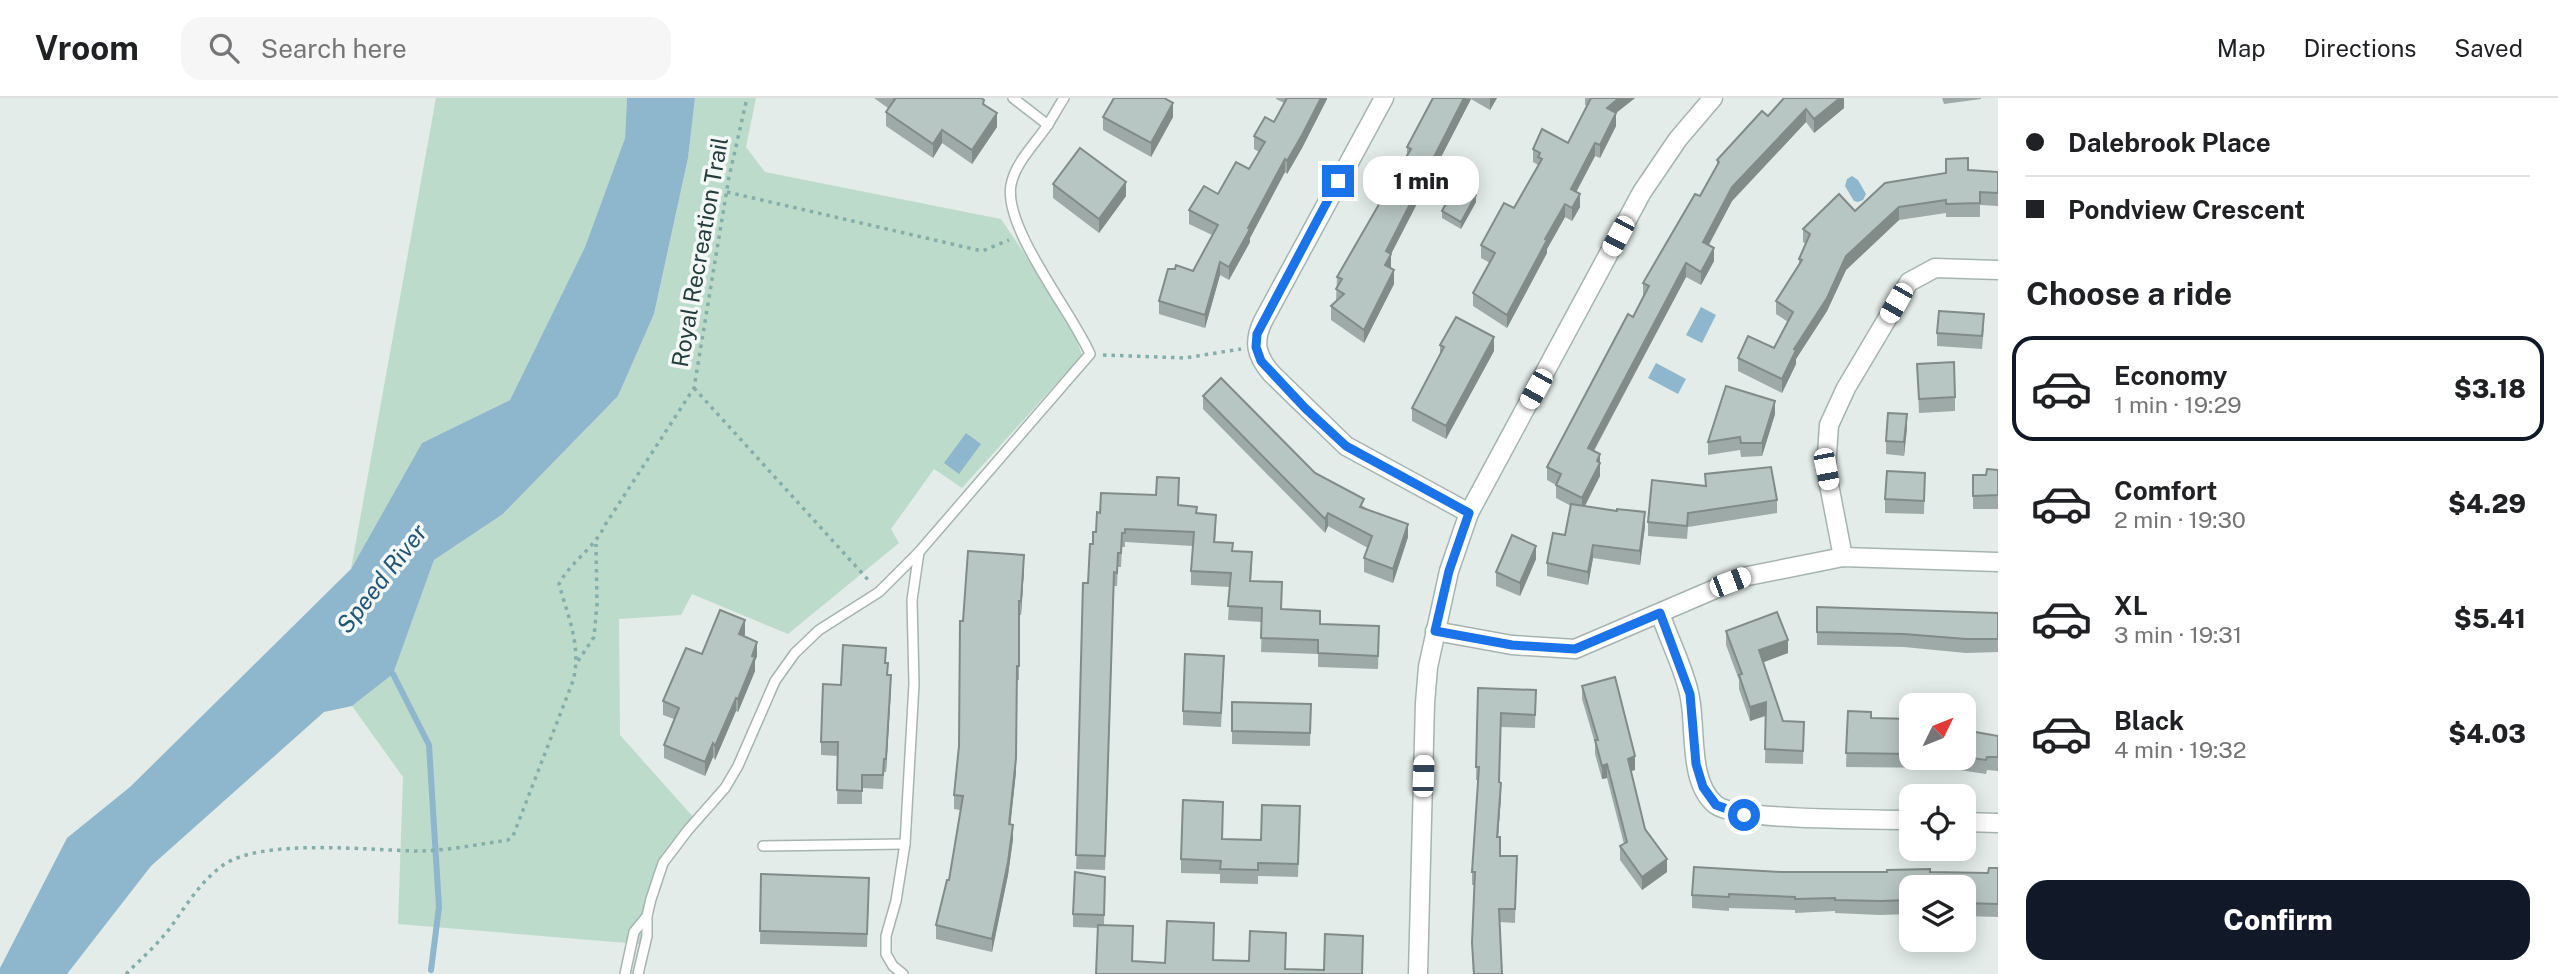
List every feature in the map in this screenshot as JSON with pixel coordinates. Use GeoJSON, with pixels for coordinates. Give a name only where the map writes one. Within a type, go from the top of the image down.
{"type":"FeatureCollection","features":[{"type":"Feature","properties":{"kind":"street"},"geometry":{"type":"LineString","coordinates":[[1384,98],[1263,321],[1257,334],[1256,347],[1261,361],[1271,373],[1346,446],[1469,513]]}},
{"type":"Feature","properties":{"kind":"street"},"geometry":{"type":"LineString","coordinates":[[1418,974],[1425,703],[1428,667],[1449,571],[1469,513],[1643,189],[1678,139],[1713,98]]}},
{"type":"Feature","properties":{"kind":"street"},"geometry":{"type":"LineString","coordinates":[[1843,557],[1826,469],[1829,425],[1846,388],[1909,282],[1935,268],[1998,270]]}},
{"type":"Feature","properties":{"kind":"street"},"geometry":{"type":"LineString","coordinates":[[1435,631],[1512,645],[1575,649],[1743,577],[1843,557],[1998,562]]}},
{"type":"Feature","properties":{"kind":"street"},"geometry":{"type":"LineString","coordinates":[[1660,613],[1690,694],[1696,764],[1703,787],[1716,805],[1744,815],[1899,820]]}},
{"type":"Feature","properties":{"kind":"street"},"geometry":{"type":"LineString","coordinates":[[1976,822],[1998,823]]}},
{"type":"Feature","properties":{"kind":"lane"},"geometry":{"type":"LineString","coordinates":[[1013,98],[1048,125]]}},
{"type":"Feature","properties":{"kind":"lane"},"geometry":{"type":"LineString","coordinates":[[638,974],[647,936],[647,916],[655,881],[663,863],[724,788],[738,766],[775,681],[794,653],[819,630],[879,592],[919,552],[1090,354],[1081,333],[1021,235],[1011,186],[1018,167],[1064,98]]}},
{"type":"Feature","properties":{"kind":"lane"},"geometry":{"type":"LineString","coordinates":[[903,974],[893,966],[886,954],[886,936],[896,901],[905,844],[914,684],[912,600],[919,552]]}},
{"type":"Feature","properties":{"kind":"lane"},"geometry":{"type":"LineString","coordinates":[[763,846],[905,844]]}},
{"type":"Feature","properties":{"kind":"lane"},"geometry":{"type":"LineString","coordinates":[[625,974],[634,932],[647,916]]}},
{"type":"Feature","properties":{"kind":"path","name":"Royal Recreation Trail"},"geometry":{"type":"LineString","coordinates":[[126,974],[158,944],[199,887],[222,866],[240,855],[267,850],[328,848],[424,851],[508,841],[513,836],[578,663],[576,643],[559,584],[566,570],[596,542],[694,388],[727,192],[747,98]]}},
{"type":"Feature","properties":{"kind":"path"},"geometry":{"type":"LineString","coordinates":[[727,192],[982,251],[1021,235]]}},
{"type":"Feature","properties":{"kind":"path"},"geometry":{"type":"LineString","coordinates":[[1090,354],[1185,358],[1256,347]]}},
{"type":"Feature","properties":{"kind":"path"},"geometry":{"type":"LineString","coordinates":[[694,388],[879,592]]}},
{"type":"Feature","properties":{"kind":"path"},"geometry":{"type":"LineString","coordinates":[[578,663],[594,637],[597,604],[596,542]]}},
{"type":"Feature","properties":{"kind":"green space"},"geometry":{"type":"Polygon","coordinates":[[[436,98],[627,98],[625,138],[585,247],[510,400],[422,443],[351,569],[436,98]]]}},
{"type":"Feature","properties":{"kind":"green space"},"geometry":{"type":"Polygon","coordinates":[[[695,98],[756,98],[746,147],[765,172],[1001,219],[1071,323],[1082,355],[962,488],[934,469],[891,529],[899,543],[788,634],[692,594],[681,615],[619,619],[620,735],[695,819],[667,849],[639,944],[398,924],[403,777],[352,706],[393,674],[434,560],[503,514],[618,396],[654,314],[688,158],[695,98]]]}},
{"type":"Feature","properties":{"kind":"water","name":"Speed River"},"geometry":{"type":"Polygon","coordinates":[[[627,98],[695,98],[688,158],[654,314],[618,396],[503,514],[434,560],[393,674],[352,706],[324,712],[151,866],[67,974],[0,974],[0,968],[67,838],[130,787],[351,569],[422,443],[510,400],[585,247],[625,138],[627,98]]]}},
{"type":"Feature","properties":{"kind":"water"},"geometry":{"type":"Polygon","coordinates":[[[1852,176],[1858,180],[1866,194],[1863,200],[1858,202],[1854,201],[1845,186],[1847,179],[1852,176]]]}},
{"type":"Feature","properties":{"kind":"water"},"geometry":{"type":"Polygon","coordinates":[[[1701,307],[1716,315],[1702,343],[1686,335],[1701,307]]]}},
{"type":"Feature","properties":{"kind":"water"},"geometry":{"type":"Polygon","coordinates":[[[1656,363],[1686,379],[1678,394],[1648,378],[1656,363]]]}},
{"type":"Feature","properties":{"kind":"water"},"geometry":{"type":"Polygon","coordinates":[[[966,433],[981,444],[959,474],[944,463],[966,433]]]}},
{"type":"Feature","properties":{"kind":"building"},"geometry":{"type":"Polygon","coordinates":[[[894,98],[981,98],[984,100],[983,104],[997,113],[972,150],[942,130],[933,144],[886,112],[894,98]]]}},
{"type":"Feature","properties":{"kind":"building"},"geometry":{"type":"Polygon","coordinates":[[[1114,98],[1164,98],[1173,103],[1151,143],[1103,117],[1114,98]]]}},
{"type":"Feature","properties":{"kind":"building"},"geometry":{"type":"Polygon","coordinates":[[[1287,98],[1321,98],[1287,161],[1285,159],[1229,267],[1220,262],[1205,315],[1159,301],[1168,269],[1175,269],[1176,265],[1193,271],[1218,225],[1189,210],[1204,186],[1218,194],[1236,162],[1249,169],[1265,142],[1254,136],[1265,117],[1274,122],[1287,98]]]}},
{"type":"Feature","properties":{"kind":"building"},"geometry":{"type":"Polygon","coordinates":[[[1433,98],[1464,98],[1386,251],[1391,254],[1385,265],[1394,270],[1364,330],[1331,306],[1344,294],[1336,289],[1342,279],[1337,277],[1411,149],[1407,147],[1433,98]]]}},
{"type":"Feature","properties":{"kind":"building"},"geometry":{"type":"Polygon","coordinates":[[[1591,98],[1619,98],[1607,108],[1616,113],[1600,145],[1595,143],[1571,189],[1580,194],[1572,208],[1565,204],[1507,315],[1473,293],[1495,253],[1481,245],[1504,203],[1514,208],[1542,159],[1538,157],[1540,153],[1533,149],[1542,129],[1568,143],[1591,98]]]}},
{"type":"Feature","properties":{"kind":"building"},"geometry":{"type":"Polygon","coordinates":[[[1784,98],[1840,98],[1814,119],[1806,109],[1732,187],[1703,242],[1714,248],[1701,272],[1686,263],[1588,448],[1600,454],[1597,461],[1600,463],[1582,498],[1556,485],[1561,474],[1547,467],[1628,314],[1633,317],[1649,286],[1643,283],[1695,194],[1700,196],[1719,162],[1717,160],[1762,111],[1768,116],[1784,98]]]}},
{"type":"Feature","properties":{"kind":"building"},"geometry":{"type":"Polygon","coordinates":[[[1080,148],[1126,182],[1099,219],[1053,184],[1080,148]]]}},
{"type":"Feature","properties":{"kind":"building"},"geometry":{"type":"Polygon","coordinates":[[[1968,158],[1968,170],[1998,172],[1998,193],[1980,192],[1980,203],[1946,204],[1946,200],[1899,207],[1846,256],[1827,298],[1794,349],[1796,350],[1782,379],[1738,358],[1748,336],[1774,348],[1793,312],[1776,301],[1802,260],[1799,259],[1810,234],[1803,229],[1839,194],[1855,211],[1885,183],[1946,173],[1946,159],[1968,158]]]}},
{"type":"Feature","properties":{"kind":"building"},"geometry":{"type":"Polygon","coordinates":[[[1457,184],[1476,195],[1461,222],[1442,211],[1457,184]]]}},
{"type":"Feature","properties":{"kind":"building"},"geometry":{"type":"Polygon","coordinates":[[[1939,311],[1984,314],[1982,336],[1937,333],[1939,311]]]}},
{"type":"Feature","properties":{"kind":"building"},"geometry":{"type":"Polygon","coordinates":[[[1456,317],[1494,337],[1446,426],[1412,408],[1444,347],[1440,345],[1456,317]]]}},
{"type":"Feature","properties":{"kind":"building"},"geometry":{"type":"Polygon","coordinates":[[[1954,362],[1955,397],[1919,399],[1917,364],[1954,362]]]}},
{"type":"Feature","properties":{"kind":"building"},"geometry":{"type":"Polygon","coordinates":[[[1221,378],[1315,473],[1364,499],[1360,507],[1408,524],[1393,569],[1364,558],[1372,536],[1328,513],[1325,519],[1203,396],[1221,378]]]}},
{"type":"Feature","properties":{"kind":"building"},"geometry":{"type":"Polygon","coordinates":[[[1726,386],[1775,401],[1762,443],[1741,443],[1740,437],[1708,442],[1726,386]]]}},
{"type":"Feature","properties":{"kind":"building"},"geometry":{"type":"Polygon","coordinates":[[[1888,413],[1907,414],[1904,442],[1886,441],[1888,413]]]}},
{"type":"Feature","properties":{"kind":"building"},"geometry":{"type":"Polygon","coordinates":[[[1771,467],[1777,500],[1688,513],[1687,526],[1648,522],[1652,480],[1706,486],[1705,474],[1771,467]]]}},
{"type":"Feature","properties":{"kind":"building"},"geometry":{"type":"Polygon","coordinates":[[[1987,469],[1998,470],[1998,495],[1973,496],[1973,475],[1986,475],[1987,469]]]}},
{"type":"Feature","properties":{"kind":"building"},"geometry":{"type":"Polygon","coordinates":[[[1887,471],[1925,473],[1924,501],[1885,499],[1887,471]]]}},
{"type":"Feature","properties":{"kind":"building"},"geometry":{"type":"Polygon","coordinates":[[[1157,477],[1179,478],[1178,505],[1197,507],[1196,513],[1216,515],[1214,542],[1233,543],[1232,551],[1252,552],[1250,581],[1282,582],[1281,609],[1320,611],[1320,624],[1379,626],[1378,656],[1318,653],[1318,640],[1261,638],[1262,608],[1228,606],[1231,573],[1191,571],[1194,532],[1125,529],[1125,533],[1122,533],[1121,553],[1118,553],[1117,573],[1114,572],[1105,856],[1076,855],[1083,583],[1088,583],[1090,544],[1093,544],[1093,532],[1096,532],[1101,493],[1156,495],[1157,477]]]}},
{"type":"Feature","properties":{"kind":"building"},"geometry":{"type":"Polygon","coordinates":[[[1571,504],[1645,512],[1640,551],[1593,545],[1588,572],[1547,563],[1553,533],[1565,535],[1571,504]]]}},
{"type":"Feature","properties":{"kind":"building"},"geometry":{"type":"Polygon","coordinates":[[[1512,535],[1536,546],[1520,583],[1496,572],[1512,535]]]}},
{"type":"Feature","properties":{"kind":"building"},"geometry":{"type":"Polygon","coordinates":[[[968,551],[1024,555],[1019,601],[1016,758],[1009,824],[1013,825],[992,939],[936,925],[949,880],[963,796],[954,795],[959,746],[960,621],[963,621],[968,551]]]}},
{"type":"Feature","properties":{"kind":"building"},"geometry":{"type":"Polygon","coordinates":[[[1817,607],[1998,613],[1998,639],[1817,632],[1817,607]]]}},
{"type":"Feature","properties":{"kind":"building"},"geometry":{"type":"Polygon","coordinates":[[[720,610],[745,620],[739,634],[757,642],[752,656],[755,657],[738,699],[736,698],[705,762],[664,745],[679,708],[663,701],[686,648],[702,654],[720,610]]]}},
{"type":"Feature","properties":{"kind":"building"},"geometry":{"type":"Polygon","coordinates":[[[1777,612],[1788,640],[1759,650],[1783,721],[1804,722],[1803,751],[1765,749],[1766,702],[1750,707],[1739,675],[1742,674],[1726,631],[1777,612]]]}},
{"type":"Feature","properties":{"kind":"building"},"geometry":{"type":"Polygon","coordinates":[[[843,645],[886,648],[887,675],[891,675],[883,775],[862,775],[862,791],[837,790],[838,742],[821,742],[823,684],[841,685],[843,645]]]}},
{"type":"Feature","properties":{"kind":"building"},"geometry":{"type":"Polygon","coordinates":[[[1185,654],[1224,656],[1221,713],[1183,711],[1185,654]]]}},
{"type":"Feature","properties":{"kind":"building"},"geometry":{"type":"Polygon","coordinates":[[[1615,677],[1635,756],[1628,759],[1645,829],[1667,859],[1642,877],[1620,846],[1627,842],[1607,764],[1602,766],[1595,740],[1598,740],[1582,686],[1615,677]]]}},
{"type":"Feature","properties":{"kind":"building"},"geometry":{"type":"Polygon","coordinates":[[[1478,688],[1536,690],[1535,715],[1501,713],[1501,783],[1497,837],[1500,837],[1500,856],[1517,856],[1515,909],[1499,909],[1502,974],[1474,974],[1472,943],[1475,872],[1472,872],[1479,767],[1476,767],[1478,688]]]}},
{"type":"Feature","properties":{"kind":"building"},"geometry":{"type":"Polygon","coordinates":[[[1232,702],[1311,704],[1310,733],[1232,731],[1232,702]]]}},
{"type":"Feature","properties":{"kind":"building"},"geometry":{"type":"Polygon","coordinates":[[[1848,711],[1871,712],[1871,718],[1899,719],[1899,754],[1846,753],[1848,711]]]}},
{"type":"Feature","properties":{"kind":"building"},"geometry":{"type":"Polygon","coordinates":[[[1976,732],[1998,736],[1998,757],[1987,757],[1986,760],[1976,759],[1976,732]]]}},
{"type":"Feature","properties":{"kind":"building"},"geometry":{"type":"Polygon","coordinates":[[[1183,800],[1223,802],[1222,839],[1261,840],[1262,805],[1300,806],[1298,864],[1258,863],[1258,870],[1220,869],[1221,861],[1181,859],[1183,800]]]}},
{"type":"Feature","properties":{"kind":"building"},"geometry":{"type":"Polygon","coordinates":[[[1694,867],[1782,872],[1887,872],[1930,869],[1930,872],[1988,873],[1989,868],[1998,868],[1998,904],[1976,903],[1976,875],[1899,875],[1899,900],[1692,895],[1694,867]]]}},
{"type":"Feature","properties":{"kind":"building"},"geometry":{"type":"Polygon","coordinates":[[[1075,872],[1105,877],[1104,915],[1073,914],[1075,872]]]}},
{"type":"Feature","properties":{"kind":"building"},"geometry":{"type":"Polygon","coordinates":[[[761,874],[869,878],[867,934],[760,931],[761,874]]]}},
{"type":"Feature","properties":{"kind":"building"},"geometry":{"type":"Polygon","coordinates":[[[1167,921],[1214,923],[1213,960],[1249,961],[1250,931],[1286,933],[1285,969],[1324,970],[1325,934],[1363,936],[1362,974],[1096,974],[1098,925],[1133,926],[1132,961],[1165,963],[1167,921]]]}},
{"type":"Feature","properties":{"kind":"waterway"},"geometry":{"type":"LineString","coordinates":[[393,674],[429,745],[439,907],[431,970]]}},
{"type":"Feature","properties":{"kind":"route"},"geometry":{"type":"LineString","coordinates":[[1338,181],[1257,334],[1256,347],[1261,361],[1305,408],[1346,446],[1469,513],[1449,571],[1435,631],[1512,645],[1575,649],[1660,613],[1690,694],[1696,764],[1703,787],[1716,805],[1744,815]]}}]}
